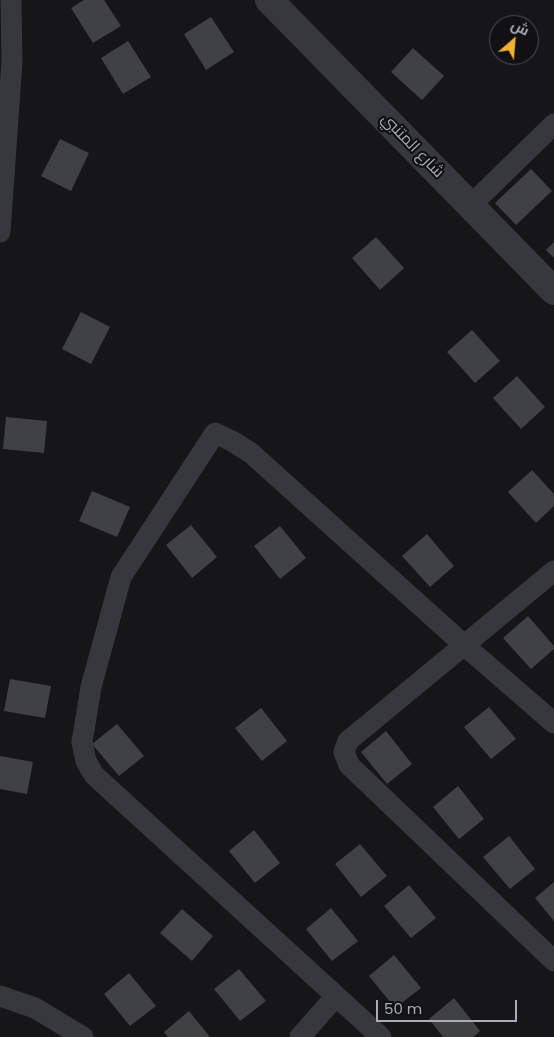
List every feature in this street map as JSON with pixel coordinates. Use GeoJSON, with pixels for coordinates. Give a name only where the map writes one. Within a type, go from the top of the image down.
{"type":"FeatureCollection","features":[{"type":"Feature","properties":{"kind":"street"},"geometry":{"type":"LineString","coordinates":[[0,232],[6,62],[11,0]]}},
{"type":"Feature","properties":{"kind":"street","name":"شارع المتنبي"},"geometry":{"type":"LineString","coordinates":[[270,0],[554,291]]}},
{"type":"Feature","properties":{"kind":"street"},"geometry":{"type":"LineString","coordinates":[[470,206],[554,124]]}},
{"type":"Feature","properties":{"kind":"street"},"geometry":{"type":"LineString","coordinates":[[381,1037],[94,775],[86,762],[82,742],[91,686],[120,577],[215,433],[251,453],[464,645],[554,723]]}},
{"type":"Feature","properties":{"kind":"street"},"geometry":{"type":"LineString","coordinates":[[554,571],[348,741],[344,752],[349,766],[554,961]]}},
{"type":"Feature","properties":{"kind":"street"},"geometry":{"type":"LineString","coordinates":[[0,996],[35,1008],[83,1037]]}},
{"type":"Feature","properties":{"kind":"street"},"geometry":{"type":"LineString","coordinates":[[300,1037],[336,996]]}},
{"type":"Feature","properties":{"kind":"building"},"geometry":{"type":"Polygon","coordinates":[[[84,0],[104,0],[121,26],[93,43],[71,8],[84,0]]]}},
{"type":"Feature","properties":{"kind":"building"},"geometry":{"type":"Polygon","coordinates":[[[211,17],[234,52],[206,70],[184,34],[211,17]]]}},
{"type":"Feature","properties":{"kind":"building"},"geometry":{"type":"Polygon","coordinates":[[[128,41],[151,77],[123,94],[101,58],[128,41]]]}},
{"type":"Feature","properties":{"kind":"building"},"geometry":{"type":"Polygon","coordinates":[[[413,48],[444,76],[422,100],[391,72],[413,48]]]}},
{"type":"Feature","properties":{"kind":"building"},"geometry":{"type":"Polygon","coordinates":[[[60,139],[89,153],[71,191],[41,176],[60,139]]]}},
{"type":"Feature","properties":{"kind":"building"},"geometry":{"type":"Polygon","coordinates":[[[531,169],[552,191],[516,225],[495,203],[531,169]]]}},
{"type":"Feature","properties":{"kind":"building"},"geometry":{"type":"Polygon","coordinates":[[[376,237],[404,268],[380,290],[352,258],[376,237]]]}},
{"type":"Feature","properties":{"kind":"building"},"geometry":{"type":"Polygon","coordinates":[[[554,242],[554,258],[546,250],[554,242]]]}},
{"type":"Feature","properties":{"kind":"building"},"geometry":{"type":"Polygon","coordinates":[[[81,312],[110,327],[91,364],[62,349],[81,312]]]}},
{"type":"Feature","properties":{"kind":"building"},"geometry":{"type":"Polygon","coordinates":[[[472,330],[500,361],[475,383],[447,352],[472,330]]]}},
{"type":"Feature","properties":{"kind":"building"},"geometry":{"type":"Polygon","coordinates":[[[517,376],[545,407],[521,429],[493,398],[517,376]]]}},
{"type":"Feature","properties":{"kind":"building"},"geometry":{"type":"Polygon","coordinates":[[[6,417],[47,421],[44,453],[3,449],[6,417]]]}},
{"type":"Feature","properties":{"kind":"building"},"geometry":{"type":"Polygon","coordinates":[[[532,470],[554,494],[554,506],[536,523],[508,492],[532,470]]]}},
{"type":"Feature","properties":{"kind":"building"},"geometry":{"type":"Polygon","coordinates":[[[92,491],[130,507],[117,537],[79,521],[92,491]]]}},
{"type":"Feature","properties":{"kind":"building"},"geometry":{"type":"Polygon","coordinates":[[[191,525],[217,557],[192,578],[166,545],[191,525]]]}},
{"type":"Feature","properties":{"kind":"building"},"geometry":{"type":"Polygon","coordinates":[[[280,526],[306,558],[280,579],[254,546],[280,526]]]}},
{"type":"Feature","properties":{"kind":"building"},"geometry":{"type":"Polygon","coordinates":[[[427,534],[454,566],[430,587],[402,556],[427,534]]]}},
{"type":"Feature","properties":{"kind":"building"},"geometry":{"type":"Polygon","coordinates":[[[528,616],[554,646],[554,649],[531,669],[503,638],[528,616]]]}},
{"type":"Feature","properties":{"kind":"building"},"geometry":{"type":"Polygon","coordinates":[[[10,679],[51,686],[45,718],[4,711],[10,679]]]}},
{"type":"Feature","properties":{"kind":"building"},"geometry":{"type":"Polygon","coordinates":[[[489,707],[516,739],[491,759],[464,727],[489,707]]]}},
{"type":"Feature","properties":{"kind":"building"},"geometry":{"type":"Polygon","coordinates":[[[261,708],[287,741],[262,761],[235,728],[261,708]]]}},
{"type":"Feature","properties":{"kind":"building"},"geometry":{"type":"Polygon","coordinates":[[[117,724],[144,756],[119,776],[92,744],[117,724]]]}},
{"type":"Feature","properties":{"kind":"building"},"geometry":{"type":"Polygon","coordinates":[[[386,731],[412,764],[387,784],[361,752],[386,731]]]}},
{"type":"Feature","properties":{"kind":"building"},"geometry":{"type":"Polygon","coordinates":[[[0,756],[33,762],[27,794],[0,789],[0,756]]]}},
{"type":"Feature","properties":{"kind":"building"},"geometry":{"type":"Polygon","coordinates":[[[458,786],[484,819],[459,839],[433,807],[458,786]]]}},
{"type":"Feature","properties":{"kind":"building"},"geometry":{"type":"Polygon","coordinates":[[[254,830],[280,863],[255,883],[229,851],[254,830]]]}},
{"type":"Feature","properties":{"kind":"building"},"geometry":{"type":"Polygon","coordinates":[[[509,836],[535,869],[510,889],[483,857],[509,836]]]}},
{"type":"Feature","properties":{"kind":"building"},"geometry":{"type":"Polygon","coordinates":[[[360,844],[387,876],[361,897],[335,864],[360,844]]]}},
{"type":"Feature","properties":{"kind":"building"},"geometry":{"type":"Polygon","coordinates":[[[554,882],[554,921],[535,898],[554,882]]]}},
{"type":"Feature","properties":{"kind":"building"},"geometry":{"type":"Polygon","coordinates":[[[409,885],[436,918],[411,938],[384,906],[409,885]]]}},
{"type":"Feature","properties":{"kind":"building"},"geometry":{"type":"Polygon","coordinates":[[[331,908],[358,941],[332,961],[306,929],[331,908]]]}},
{"type":"Feature","properties":{"kind":"building"},"geometry":{"type":"Polygon","coordinates":[[[182,909],[213,936],[192,961],[160,933],[182,909]]]}},
{"type":"Feature","properties":{"kind":"building"},"geometry":{"type":"Polygon","coordinates":[[[394,955],[421,988],[395,1008],[369,976],[394,955]]]}},
{"type":"Feature","properties":{"kind":"building"},"geometry":{"type":"Polygon","coordinates":[[[239,969],[266,1001],[240,1021],[214,989],[239,969]]]}},
{"type":"Feature","properties":{"kind":"building"},"geometry":{"type":"Polygon","coordinates":[[[129,973],[156,1006],[130,1026],[104,994],[129,973]]]}},
{"type":"Feature","properties":{"kind":"building"},"geometry":{"type":"Polygon","coordinates":[[[454,998],[480,1031],[473,1037],[443,1037],[429,1019],[454,998]]]}},
{"type":"Feature","properties":{"kind":"building"},"geometry":{"type":"Polygon","coordinates":[[[189,1011],[210,1037],[168,1037],[164,1032],[189,1011]]]}}]}
